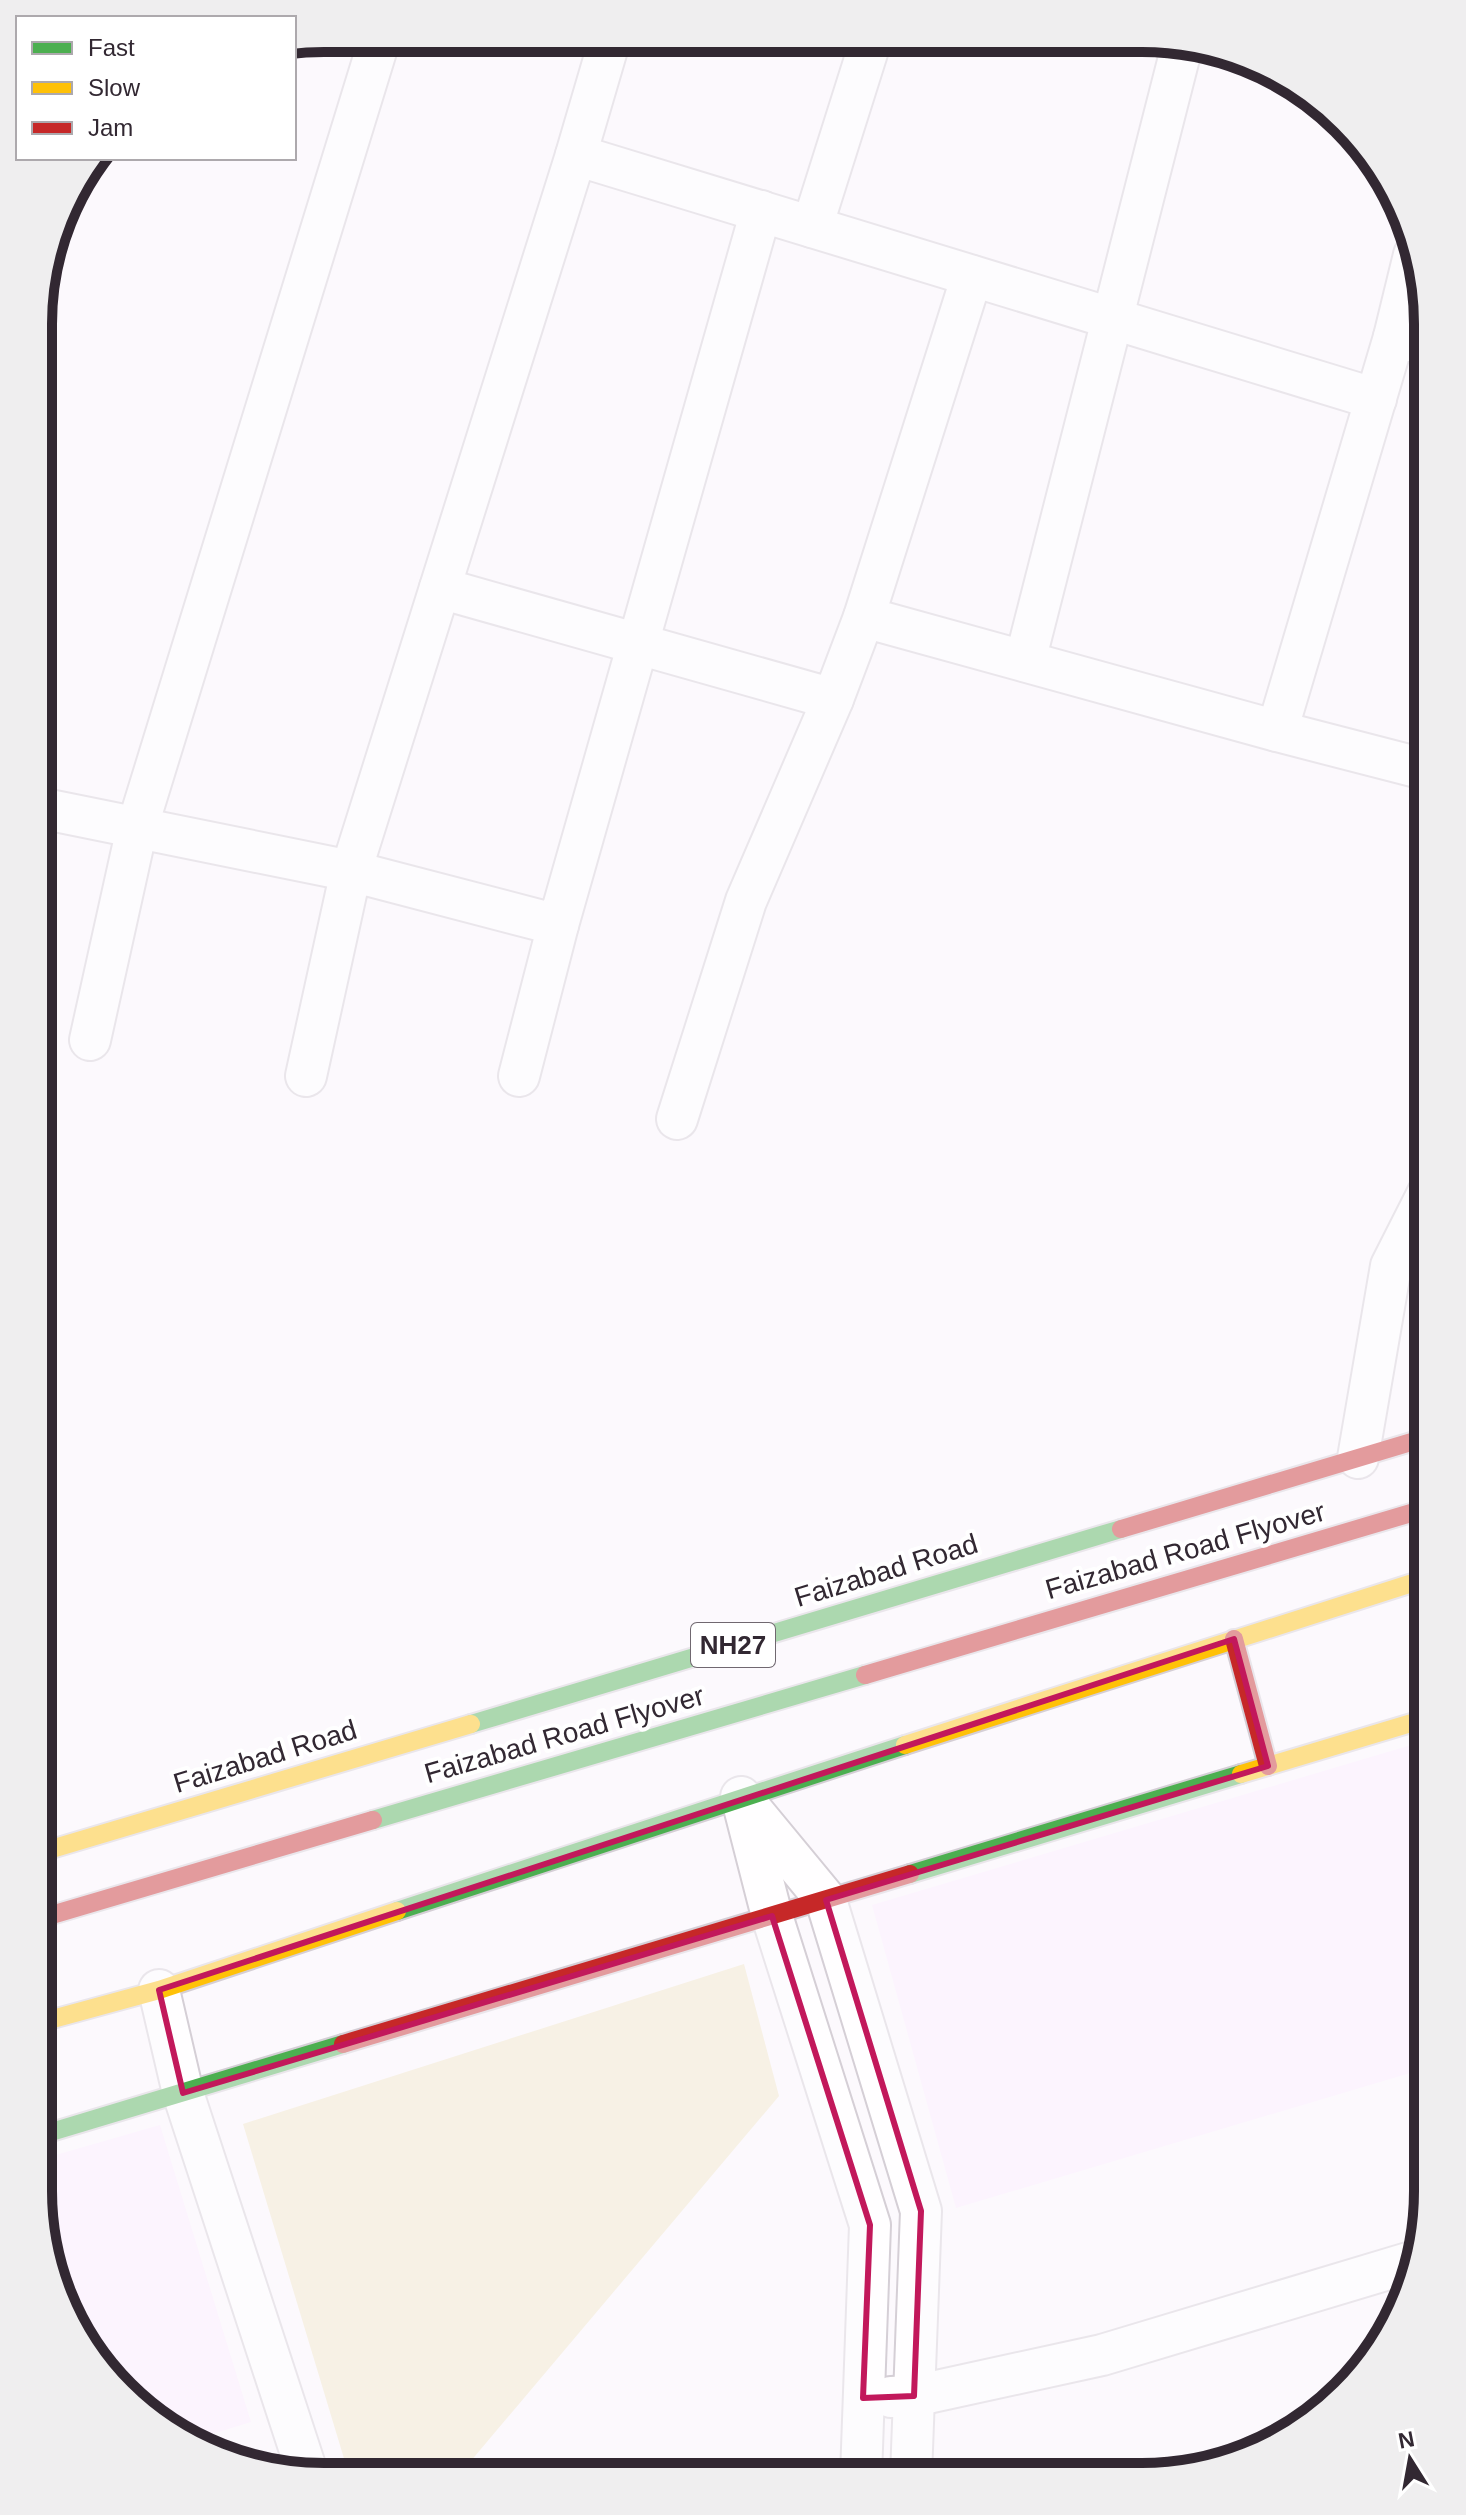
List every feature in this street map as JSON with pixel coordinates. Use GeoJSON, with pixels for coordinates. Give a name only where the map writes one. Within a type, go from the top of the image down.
{"type":"FeatureCollection","features":[{"type":"Feature","properties":{"kind":"main road","name":"Faizabad Road"},"geometry":{"type":"LineString","coordinates":[[52,1849],[1413,1441]]}},
{"type":"Feature","properties":{"kind":"main road","name":"Faizabad Road Flyover"},"geometry":{"type":"LineString","coordinates":[[52,1915],[1413,1512]]}},
{"type":"Feature","properties":{"kind":"main road"},"geometry":{"type":"LineString","coordinates":[[52,2019],[159,1990],[741,1797],[1413,1583]]}},
{"type":"Feature","properties":{"kind":"main road"},"geometry":{"type":"LineString","coordinates":[[1234,1639],[1268,1766]]}},
{"type":"Feature","properties":{"kind":"main road"},"geometry":{"type":"LineString","coordinates":[[52,2132],[1413,1722]]}},
{"type":"Feature","properties":{"kind":"street"},"geometry":{"type":"LineString","coordinates":[[90,1040],[137,828],[376,52]]}},
{"type":"Feature","properties":{"kind":"street"},"geometry":{"type":"LineString","coordinates":[[306,1076],[351,871],[606,52]]}},
{"type":"Feature","properties":{"kind":"street"},"geometry":{"type":"LineString","coordinates":[[812,227],[867,52]]}},
{"type":"Feature","properties":{"kind":"street"},"geometry":{"type":"LineString","coordinates":[[1025,661],[1180,55]]}},
{"type":"Feature","properties":{"kind":"street"},"geometry":{"type":"LineString","coordinates":[[576,155],[1376,399]]}},
{"type":"Feature","properties":{"kind":"street"},"geometry":{"type":"LineString","coordinates":[[519,1076],[558,925],[761,211]]}},
{"type":"Feature","properties":{"kind":"street"},"geometry":{"type":"LineString","coordinates":[[677,1119],[746,901],[833,699],[864,617],[972,276]]}},
{"type":"Feature","properties":{"kind":"street"},"geometry":{"type":"LineString","coordinates":[[1277,731],[1376,399],[1411,341],[1413,298]]}},
{"type":"Feature","properties":{"kind":"street"},"geometry":{"type":"LineString","coordinates":[[440,588],[833,699]]}},
{"type":"Feature","properties":{"kind":"street"},"geometry":{"type":"LineString","coordinates":[[864,617],[1414,766]]}},
{"type":"Feature","properties":{"kind":"street"},"geometry":{"type":"LineString","coordinates":[[52,810],[351,871],[558,925]]}},
{"type":"Feature","properties":{"kind":"street"},"geometry":{"type":"LineString","coordinates":[[1358,1458],[1391,1266],[1414,1222]]}},
{"type":"Feature","properties":{"kind":"street"},"geometry":{"type":"LineString","coordinates":[[741,1797],[826,1900],[921,2211],[911,2463]]}},
{"type":"Feature","properties":{"kind":"street"},"geometry":{"type":"LineString","coordinates":[[741,1797],[772,1916],[870,2225],[861,2463]]}},
{"type":"Feature","properties":{"kind":"street"},"geometry":{"type":"LineString","coordinates":[[159,1990],[183,2093],[304,2462]]}},
{"type":"Feature","properties":{"kind":"street"},"geometry":{"type":"LineString","coordinates":[[863,2398],[914,2396],[1102,2355],[1404,2264]]}},
{"type":"Feature","properties":{"kind":"highlighted area"},"geometry":{"type":"Polygon","coordinates":[[[1234,1639],[1268,1766],[826,1900],[921,2211],[914,2396],[863,2398],[870,2225],[772,1916],[183,2093],[159,1990],[1234,1639]]]}},
{"type":"Feature","properties":{"kind":"shaded area"},"geometry":{"type":"Polygon","coordinates":[[[1413,1744],[1413,2072],[956,2208],[872,1905],[1413,1744]]]}},
{"type":"Feature","properties":{"kind":"shaded area"},"geometry":{"type":"Polygon","coordinates":[[[744,1964],[779,2096],[469,2463],[345,2463],[243,2124],[744,1964]]]}},
{"type":"Feature","properties":{"kind":"shaded area"},"geometry":{"type":"Polygon","coordinates":[[[160,2125],[251,2422],[207,2436],[159,2407],[108,2356],[88,2327],[66,2278],[57,2244],[52,2156],[160,2125]]]}},
{"type":"Feature","properties":{"kind":"traffic: fast"},"geometry":{"type":"LineString","coordinates":[[471,1724],[1121,1529]]}},
{"type":"Feature","properties":{"kind":"traffic: fast"},"geometry":{"type":"LineString","coordinates":[[373,1820],[865,1675]]}},
{"type":"Feature","properties":{"kind":"traffic: fast"},"geometry":{"type":"LineString","coordinates":[[397,1911],[905,1745]]}},
{"type":"Feature","properties":{"kind":"traffic: fast"},"geometry":{"type":"LineString","coordinates":[[910,1874],[1241,1774]]}},
{"type":"Feature","properties":{"kind":"traffic: fast"},"geometry":{"type":"LineString","coordinates":[[52,2132],[343,2044]]}},
{"type":"Feature","properties":{"kind":"traffic: slow"},"geometry":{"type":"LineString","coordinates":[[905,1745],[1413,1583]]}},
{"type":"Feature","properties":{"kind":"traffic: slow"},"geometry":{"type":"LineString","coordinates":[[1241,1774],[1413,1722]]}},
{"type":"Feature","properties":{"kind":"traffic: slow"},"geometry":{"type":"LineString","coordinates":[[52,1849],[471,1724]]}},
{"type":"Feature","properties":{"kind":"traffic: slow"},"geometry":{"type":"LineString","coordinates":[[52,2019],[159,1990],[397,1911]]}},
{"type":"Feature","properties":{"kind":"traffic: jam"},"geometry":{"type":"LineString","coordinates":[[1121,1529],[1413,1441]]}},
{"type":"Feature","properties":{"kind":"traffic: jam"},"geometry":{"type":"LineString","coordinates":[[865,1675],[1413,1512]]}},
{"type":"Feature","properties":{"kind":"traffic: jam"},"geometry":{"type":"LineString","coordinates":[[1234,1639],[1268,1766]]}},
{"type":"Feature","properties":{"kind":"traffic: jam"},"geometry":{"type":"LineString","coordinates":[[52,1915],[373,1820]]}},
{"type":"Feature","properties":{"kind":"traffic: jam"},"geometry":{"type":"LineString","coordinates":[[343,2044],[910,1874]]}}]}
